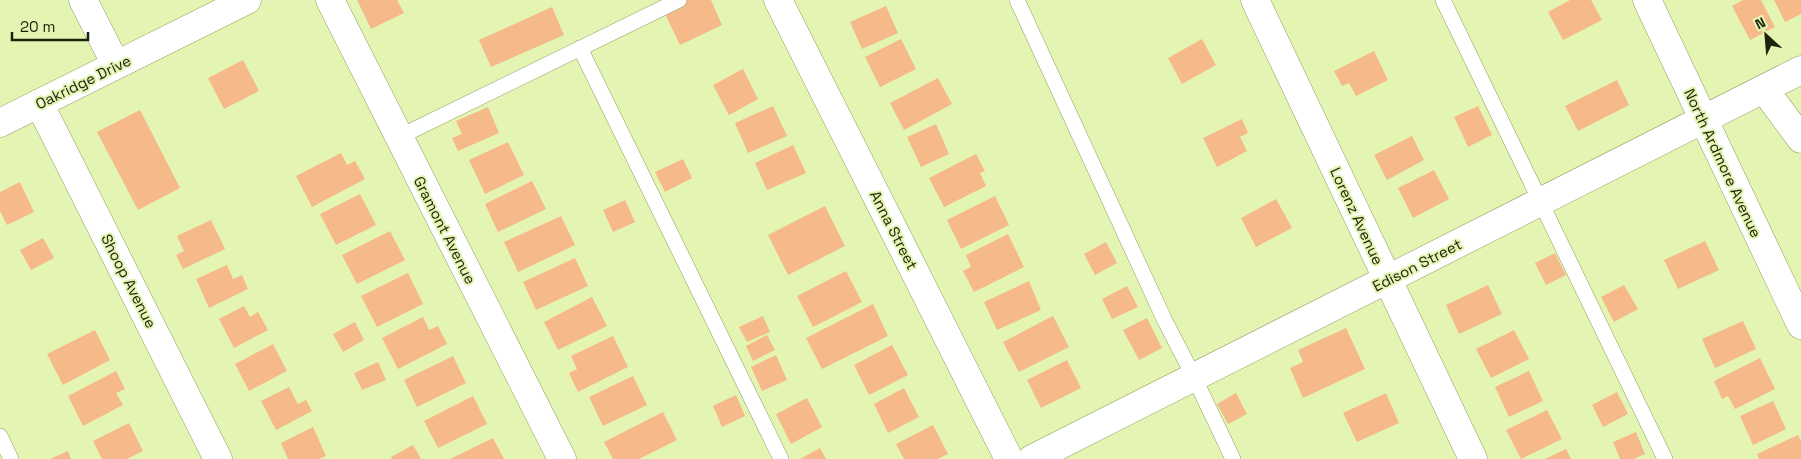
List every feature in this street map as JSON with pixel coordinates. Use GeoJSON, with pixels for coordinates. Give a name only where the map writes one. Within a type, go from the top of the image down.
{"type":"FeatureCollection","features":[{"type":"Feature","properties":{"kind":"street"},"geometry":{"type":"LineString","coordinates":[[83,0],[116,65]]}},
{"type":"Feature","properties":{"kind":"street","name":"Oakridge Drive"},"geometry":{"type":"LineString","coordinates":[[0,123],[247,0]]}},
{"type":"Feature","properties":{"kind":"street","name":"Gramont Avenue"},"geometry":{"type":"LineString","coordinates":[[330,0],[562,459]]}},
{"type":"Feature","properties":{"kind":"street","name":"Anna Street"},"geometry":{"type":"LineString","coordinates":[[778,0],[1009,459]]}},
{"type":"Feature","properties":{"kind":"street","name":"Lorenz Avenue"},"geometry":{"type":"LineString","coordinates":[[1254,0],[1473,459]]}},
{"type":"Feature","properties":{"kind":"street","name":"North Ardmore Avenue"},"geometry":{"type":"LineString","coordinates":[[1647,0],[1801,325]]}},
{"type":"Feature","properties":{"kind":"street","name":"Edison Street"},"geometry":{"type":"LineString","coordinates":[[1032,459],[1801,70]]}},
{"type":"Feature","properties":{"kind":"street"},"geometry":{"type":"LineString","coordinates":[[1764,89],[1801,139]]}},
{"type":"Feature","properties":{"kind":"street","name":"Shoop Avenue"},"geometry":{"type":"LineString","coordinates":[[39,103],[218,459]]}},
{"type":"Feature","properties":{"kind":"lane"},"geometry":{"type":"LineString","coordinates":[[399,137],[679,0]]}},
{"type":"Feature","properties":{"kind":"lane"},"geometry":{"type":"LineString","coordinates":[[1017,0],[1165,321],[1233,459]]}},
{"type":"Feature","properties":{"kind":"lane"},"geometry":{"type":"LineString","coordinates":[[1443,0],[1665,459]]}},
{"type":"Feature","properties":{"kind":"lane"},"geometry":{"type":"LineString","coordinates":[[580,48],[781,459]]}},
{"type":"Feature","properties":{"kind":"lane"},"geometry":{"type":"LineString","coordinates":[[0,436],[12,459]]}},
{"type":"Feature","properties":{"kind":"building"},"geometry":{"type":"Polygon","coordinates":[[[357,0],[397,0],[404,13],[371,29],[357,0]]]}},
{"type":"Feature","properties":{"kind":"building"},"geometry":{"type":"Polygon","coordinates":[[[685,0],[711,0],[722,25],[680,45],[663,10],[685,0]]]}},
{"type":"Feature","properties":{"kind":"building"},"geometry":{"type":"Polygon","coordinates":[[[1570,0],[1591,0],[1602,20],[1563,40],[1548,12],[1570,0]]]}},
{"type":"Feature","properties":{"kind":"building"},"geometry":{"type":"Polygon","coordinates":[[[1743,0],[1761,0],[1775,27],[1750,40],[1732,6],[1743,0]]]}},
{"type":"Feature","properties":{"kind":"building"},"geometry":{"type":"Polygon","coordinates":[[[1774,0],[1801,0],[1801,14],[1785,22],[1774,0]]]}},
{"type":"Feature","properties":{"kind":"building"},"geometry":{"type":"Polygon","coordinates":[[[886,6],[898,33],[862,49],[850,22],[886,6]]]}},
{"type":"Feature","properties":{"kind":"building"},"geometry":{"type":"Polygon","coordinates":[[[552,7],[564,35],[491,67],[479,40],[552,7]]]}},
{"type":"Feature","properties":{"kind":"building"},"geometry":{"type":"Polygon","coordinates":[[[901,39],[916,69],[880,87],[865,57],[901,39]]]}},
{"type":"Feature","properties":{"kind":"building"},"geometry":{"type":"Polygon","coordinates":[[[1202,39],[1216,65],[1182,84],[1168,58],[1202,39]]]}},
{"type":"Feature","properties":{"kind":"building"},"geometry":{"type":"Polygon","coordinates":[[[1374,51],[1388,80],[1356,96],[1349,83],[1342,86],[1334,71],[1374,51]]]}},
{"type":"Feature","properties":{"kind":"building"},"geometry":{"type":"Polygon","coordinates":[[[243,60],[259,91],[224,109],[208,78],[243,60]]]}},
{"type":"Feature","properties":{"kind":"building"},"geometry":{"type":"Polygon","coordinates":[[[743,69],[758,99],[729,115],[713,85],[743,69]]]}},
{"type":"Feature","properties":{"kind":"building"},"geometry":{"type":"Polygon","coordinates":[[[938,78],[952,104],[904,130],[890,103],[938,78]]]}},
{"type":"Feature","properties":{"kind":"building"},"geometry":{"type":"Polygon","coordinates":[[[1617,80],[1629,105],[1578,131],[1565,106],[1617,80]]]}},
{"type":"Feature","properties":{"kind":"building"},"geometry":{"type":"Polygon","coordinates":[[[773,106],[787,136],[748,153],[735,123],[773,106]]]}},
{"type":"Feature","properties":{"kind":"building"},"geometry":{"type":"Polygon","coordinates":[[[1478,106],[1492,135],[1468,147],[1454,117],[1478,106]]]}},
{"type":"Feature","properties":{"kind":"building"},"geometry":{"type":"Polygon","coordinates":[[[488,107],[499,133],[458,151],[452,138],[462,134],[456,121],[488,107]]]}},
{"type":"Feature","properties":{"kind":"building"},"geometry":{"type":"Polygon","coordinates":[[[140,110],[180,188],[138,210],[97,132],[140,110]]]}},
{"type":"Feature","properties":{"kind":"building"},"geometry":{"type":"Polygon","coordinates":[[[1242,119],[1248,133],[1240,137],[1247,151],[1217,167],[1203,138],[1242,119]]]}},
{"type":"Feature","properties":{"kind":"building"},"geometry":{"type":"Polygon","coordinates":[[[936,124],[949,154],[921,167],[907,137],[936,124]]]}},
{"type":"Feature","properties":{"kind":"building"},"geometry":{"type":"Polygon","coordinates":[[[1412,136],[1424,160],[1387,180],[1374,155],[1412,136]]]}},
{"type":"Feature","properties":{"kind":"building"},"geometry":{"type":"Polygon","coordinates":[[[508,142],[524,175],[485,194],[469,160],[508,142]]]}},
{"type":"Feature","properties":{"kind":"building"},"geometry":{"type":"Polygon","coordinates":[[[793,145],[806,173],[767,190],[755,163],[793,145]]]}},
{"type":"Feature","properties":{"kind":"building"},"geometry":{"type":"Polygon","coordinates":[[[341,153],[347,165],[355,161],[365,179],[312,207],[296,176],[341,153]]]}},
{"type":"Feature","properties":{"kind":"building"},"geometry":{"type":"Polygon","coordinates":[[[976,154],[985,171],[980,173],[986,186],[944,207],[929,178],[976,154]]]}},
{"type":"Feature","properties":{"kind":"building"},"geometry":{"type":"Polygon","coordinates":[[[683,159],[692,178],[665,192],[655,172],[683,159]]]}},
{"type":"Feature","properties":{"kind":"building"},"geometry":{"type":"Polygon","coordinates":[[[1434,170],[1449,199],[1413,218],[1398,188],[1434,170]]]}},
{"type":"Feature","properties":{"kind":"building"},"geometry":{"type":"Polygon","coordinates":[[[532,181],[546,209],[498,232],[485,204],[532,181]]]}},
{"type":"Feature","properties":{"kind":"building"},"geometry":{"type":"Polygon","coordinates":[[[20,182],[34,212],[7,225],[0,211],[0,192],[20,182]]]}},
{"type":"Feature","properties":{"kind":"building"},"geometry":{"type":"Polygon","coordinates":[[[360,194],[376,225],[336,245],[320,214],[360,194]]]}},
{"type":"Feature","properties":{"kind":"building"},"geometry":{"type":"Polygon","coordinates":[[[995,196],[1009,225],[961,249],[947,220],[995,196]]]}},
{"type":"Feature","properties":{"kind":"building"},"geometry":{"type":"Polygon","coordinates":[[[1276,199],[1292,228],[1256,247],[1241,218],[1276,199]]]}},
{"type":"Feature","properties":{"kind":"building"},"geometry":{"type":"Polygon","coordinates":[[[625,200],[635,222],[613,232],[603,210],[625,200]]]}},
{"type":"Feature","properties":{"kind":"building"},"geometry":{"type":"Polygon","coordinates":[[[825,206],[845,246],[788,275],[768,235],[825,206]]]}},
{"type":"Feature","properties":{"kind":"building"},"geometry":{"type":"Polygon","coordinates":[[[561,216],[575,245],[518,272],[504,242],[561,216]]]}},
{"type":"Feature","properties":{"kind":"building"},"geometry":{"type":"Polygon","coordinates":[[[211,220],[225,249],[183,269],[176,255],[184,251],[177,236],[211,220]]]}},
{"type":"Feature","properties":{"kind":"building"},"geometry":{"type":"Polygon","coordinates":[[[390,231],[405,260],[357,284],[342,255],[390,231]]]}},
{"type":"Feature","properties":{"kind":"building"},"geometry":{"type":"Polygon","coordinates":[[[1008,234],[1024,267],[974,292],[963,271],[971,267],[966,255],[1008,234]]]}},
{"type":"Feature","properties":{"kind":"building"},"geometry":{"type":"Polygon","coordinates":[[[43,238],[54,258],[31,270],[20,250],[43,238]]]}},
{"type":"Feature","properties":{"kind":"building"},"geometry":{"type":"Polygon","coordinates":[[[1705,241],[1719,270],[1678,289],[1664,260],[1705,241]]]}},
{"type":"Feature","properties":{"kind":"building"},"geometry":{"type":"Polygon","coordinates":[[[1106,242],[1117,263],[1095,275],[1084,254],[1106,242]]]}},
{"type":"Feature","properties":{"kind":"building"},"geometry":{"type":"Polygon","coordinates":[[[1555,253],[1566,275],[1546,285],[1535,263],[1555,253]]]}},
{"type":"Feature","properties":{"kind":"building"},"geometry":{"type":"Polygon","coordinates":[[[575,258],[588,286],[536,310],[523,282],[575,258]]]}},
{"type":"Feature","properties":{"kind":"building"},"geometry":{"type":"Polygon","coordinates":[[[227,265],[233,279],[242,275],[248,289],[209,308],[196,279],[227,265]]]}},
{"type":"Feature","properties":{"kind":"building"},"geometry":{"type":"Polygon","coordinates":[[[846,271],[862,302],[813,327],[797,296],[846,271]]]}},
{"type":"Feature","properties":{"kind":"building"},"geometry":{"type":"Polygon","coordinates":[[[408,273],[423,304],[377,327],[361,296],[408,273]]]}},
{"type":"Feature","properties":{"kind":"building"},"geometry":{"type":"Polygon","coordinates":[[[1029,281],[1041,310],[997,330],[984,302],[1029,281]]]}},
{"type":"Feature","properties":{"kind":"building"},"geometry":{"type":"Polygon","coordinates":[[[1488,285],[1502,314],[1459,334],[1446,305],[1488,285]]]}},
{"type":"Feature","properties":{"kind":"building"},"geometry":{"type":"Polygon","coordinates":[[[1624,285],[1638,309],[1614,322],[1601,297],[1624,285]]]}},
{"type":"Feature","properties":{"kind":"building"},"geometry":{"type":"Polygon","coordinates":[[[1127,286],[1138,307],[1112,319],[1102,299],[1127,286]]]}},
{"type":"Feature","properties":{"kind":"building"},"geometry":{"type":"Polygon","coordinates":[[[592,297],[607,326],[558,350],[544,322],[592,297]]]}},
{"type":"Feature","properties":{"kind":"building"},"geometry":{"type":"Polygon","coordinates":[[[873,304],[888,336],[822,369],[806,338],[873,304]]]}},
{"type":"Feature","properties":{"kind":"building"},"geometry":{"type":"Polygon","coordinates":[[[244,306],[250,317],[258,312],[268,330],[234,348],[219,319],[244,306]]]}},
{"type":"Feature","properties":{"kind":"building"},"geometry":{"type":"Polygon","coordinates":[[[763,316],[770,332],[747,342],[739,327],[763,316]]]}},
{"type":"Feature","properties":{"kind":"building"},"geometry":{"type":"Polygon","coordinates":[[[1053,316],[1069,347],[1019,372],[1003,342],[1053,316]]]}},
{"type":"Feature","properties":{"kind":"building"},"geometry":{"type":"Polygon","coordinates":[[[423,317],[429,330],[438,326],[447,344],[398,369],[382,338],[423,317]]]}},
{"type":"Feature","properties":{"kind":"building"},"geometry":{"type":"Polygon","coordinates":[[[1147,318],[1162,348],[1139,360],[1123,330],[1147,318]]]}},
{"type":"Feature","properties":{"kind":"building"},"geometry":{"type":"Polygon","coordinates":[[[1743,321],[1756,349],[1715,368],[1702,339],[1743,321]]]}},
{"type":"Feature","properties":{"kind":"building"},"geometry":{"type":"Polygon","coordinates":[[[355,322],[364,340],[343,352],[333,334],[355,322]]]}},
{"type":"Feature","properties":{"kind":"building"},"geometry":{"type":"Polygon","coordinates":[[[1346,328],[1365,369],[1303,398],[1290,368],[1303,362],[1298,350],[1346,328]]]}},
{"type":"Feature","properties":{"kind":"building"},"geometry":{"type":"Polygon","coordinates":[[[95,330],[110,360],[63,385],[47,354],[95,330]]]}},
{"type":"Feature","properties":{"kind":"building"},"geometry":{"type":"Polygon","coordinates":[[[1514,330],[1529,359],[1491,378],[1476,349],[1514,330]]]}},
{"type":"Feature","properties":{"kind":"building"},"geometry":{"type":"Polygon","coordinates":[[[767,335],[775,350],[753,361],[746,346],[767,335]]]}},
{"type":"Feature","properties":{"kind":"building"},"geometry":{"type":"Polygon","coordinates":[[[613,336],[628,367],[578,392],[569,373],[577,369],[571,356],[613,336]]]}},
{"type":"Feature","properties":{"kind":"building"},"geometry":{"type":"Polygon","coordinates":[[[273,344],[287,371],[249,391],[235,364],[273,344]]]}},
{"type":"Feature","properties":{"kind":"building"},"geometry":{"type":"Polygon","coordinates":[[[892,345],[908,375],[869,395],[854,365],[892,345]]]}},
{"type":"Feature","properties":{"kind":"building"},"geometry":{"type":"Polygon","coordinates":[[[776,355],[787,380],[762,391],[751,367],[776,355]]]}},
{"type":"Feature","properties":{"kind":"building"},"geometry":{"type":"Polygon","coordinates":[[[453,356],[466,383],[417,407],[404,380],[453,356]]]}},
{"type":"Feature","properties":{"kind":"building"},"geometry":{"type":"Polygon","coordinates":[[[1760,358],[1775,389],[1735,409],[1728,396],[1722,399],[1714,381],[1760,358]]]}},
{"type":"Feature","properties":{"kind":"building"},"geometry":{"type":"Polygon","coordinates":[[[1067,360],[1081,388],[1041,408],[1027,380],[1067,360]]]}},
{"type":"Feature","properties":{"kind":"building"},"geometry":{"type":"Polygon","coordinates":[[[378,362],[386,380],[362,390],[354,373],[378,362]]]}},
{"type":"Feature","properties":{"kind":"building"},"geometry":{"type":"Polygon","coordinates":[[[116,371],[125,389],[116,393],[123,405],[83,426],[68,396],[116,371]]]}},
{"type":"Feature","properties":{"kind":"building"},"geometry":{"type":"Polygon","coordinates":[[[1529,371],[1543,401],[1509,417],[1495,387],[1529,371]]]}},
{"type":"Feature","properties":{"kind":"building"},"geometry":{"type":"Polygon","coordinates":[[[633,376],[647,405],[603,426],[589,397],[633,376]]]}},
{"type":"Feature","properties":{"kind":"building"},"geometry":{"type":"Polygon","coordinates":[[[289,387],[298,404],[306,400],[312,411],[276,430],[261,401],[289,387]]]}},
{"type":"Feature","properties":{"kind":"building"},"geometry":{"type":"Polygon","coordinates":[[[904,388],[919,417],[888,433],[874,404],[904,388]]]}},
{"type":"Feature","properties":{"kind":"building"},"geometry":{"type":"Polygon","coordinates":[[[1617,392],[1628,414],[1603,427],[1592,405],[1617,392]]]}},
{"type":"Feature","properties":{"kind":"building"},"geometry":{"type":"Polygon","coordinates":[[[1236,393],[1247,414],[1228,424],[1217,404],[1236,393]]]}},
{"type":"Feature","properties":{"kind":"building"},"geometry":{"type":"Polygon","coordinates":[[[1386,393],[1399,423],[1357,442],[1343,413],[1386,393]]]}},
{"type":"Feature","properties":{"kind":"building"},"geometry":{"type":"Polygon","coordinates":[[[736,395],[745,416],[722,427],[713,406],[736,395]]]}},
{"type":"Feature","properties":{"kind":"building"},"geometry":{"type":"Polygon","coordinates":[[[473,396],[487,424],[438,448],[424,421],[473,396]]]}},
{"type":"Feature","properties":{"kind":"building"},"geometry":{"type":"Polygon","coordinates":[[[807,398],[822,427],[791,444],[776,414],[807,398]]]}},
{"type":"Feature","properties":{"kind":"building"},"geometry":{"type":"Polygon","coordinates":[[[1773,401],[1786,429],[1753,445],[1740,416],[1773,401]]]}},
{"type":"Feature","properties":{"kind":"building"},"geometry":{"type":"Polygon","coordinates":[[[1547,410],[1562,439],[1521,459],[1506,430],[1547,410]]]}},
{"type":"Feature","properties":{"kind":"building"},"geometry":{"type":"Polygon","coordinates":[[[663,412],[677,440],[639,459],[613,459],[604,442],[663,412]]]}},
{"type":"Feature","properties":{"kind":"building"},"geometry":{"type":"Polygon","coordinates":[[[129,423],[143,451],[127,459],[102,459],[93,441],[129,423]]]}},
{"type":"Feature","properties":{"kind":"building"},"geometry":{"type":"Polygon","coordinates":[[[933,425],[948,454],[938,459],[904,459],[896,444],[933,425]]]}},
{"type":"Feature","properties":{"kind":"building"},"geometry":{"type":"Polygon","coordinates":[[[313,427],[326,456],[319,459],[288,459],[281,443],[313,427]]]}},
{"type":"Feature","properties":{"kind":"building"},"geometry":{"type":"Polygon","coordinates":[[[1636,432],[1645,454],[1634,459],[1620,459],[1613,442],[1636,432]]]}},
{"type":"Feature","properties":{"kind":"building"},"geometry":{"type":"Polygon","coordinates":[[[1798,435],[1801,441],[1801,459],[1759,459],[1757,454],[1798,435]]]}},
{"type":"Feature","properties":{"kind":"building"},"geometry":{"type":"Polygon","coordinates":[[[493,438],[504,459],[450,459],[493,438]]]}},
{"type":"Feature","properties":{"kind":"building"},"geometry":{"type":"Polygon","coordinates":[[[413,445],[421,459],[392,459],[391,457],[413,445]]]}},
{"type":"Feature","properties":{"kind":"building"},"geometry":{"type":"Polygon","coordinates":[[[820,448],[826,459],[800,459],[820,448]]]}},
{"type":"Feature","properties":{"kind":"building"},"geometry":{"type":"Polygon","coordinates":[[[1566,449],[1571,459],[1545,459],[1566,449]]]}},
{"type":"Feature","properties":{"kind":"building"},"geometry":{"type":"Polygon","coordinates":[[[68,451],[71,459],[50,459],[68,451]]]}}]}
